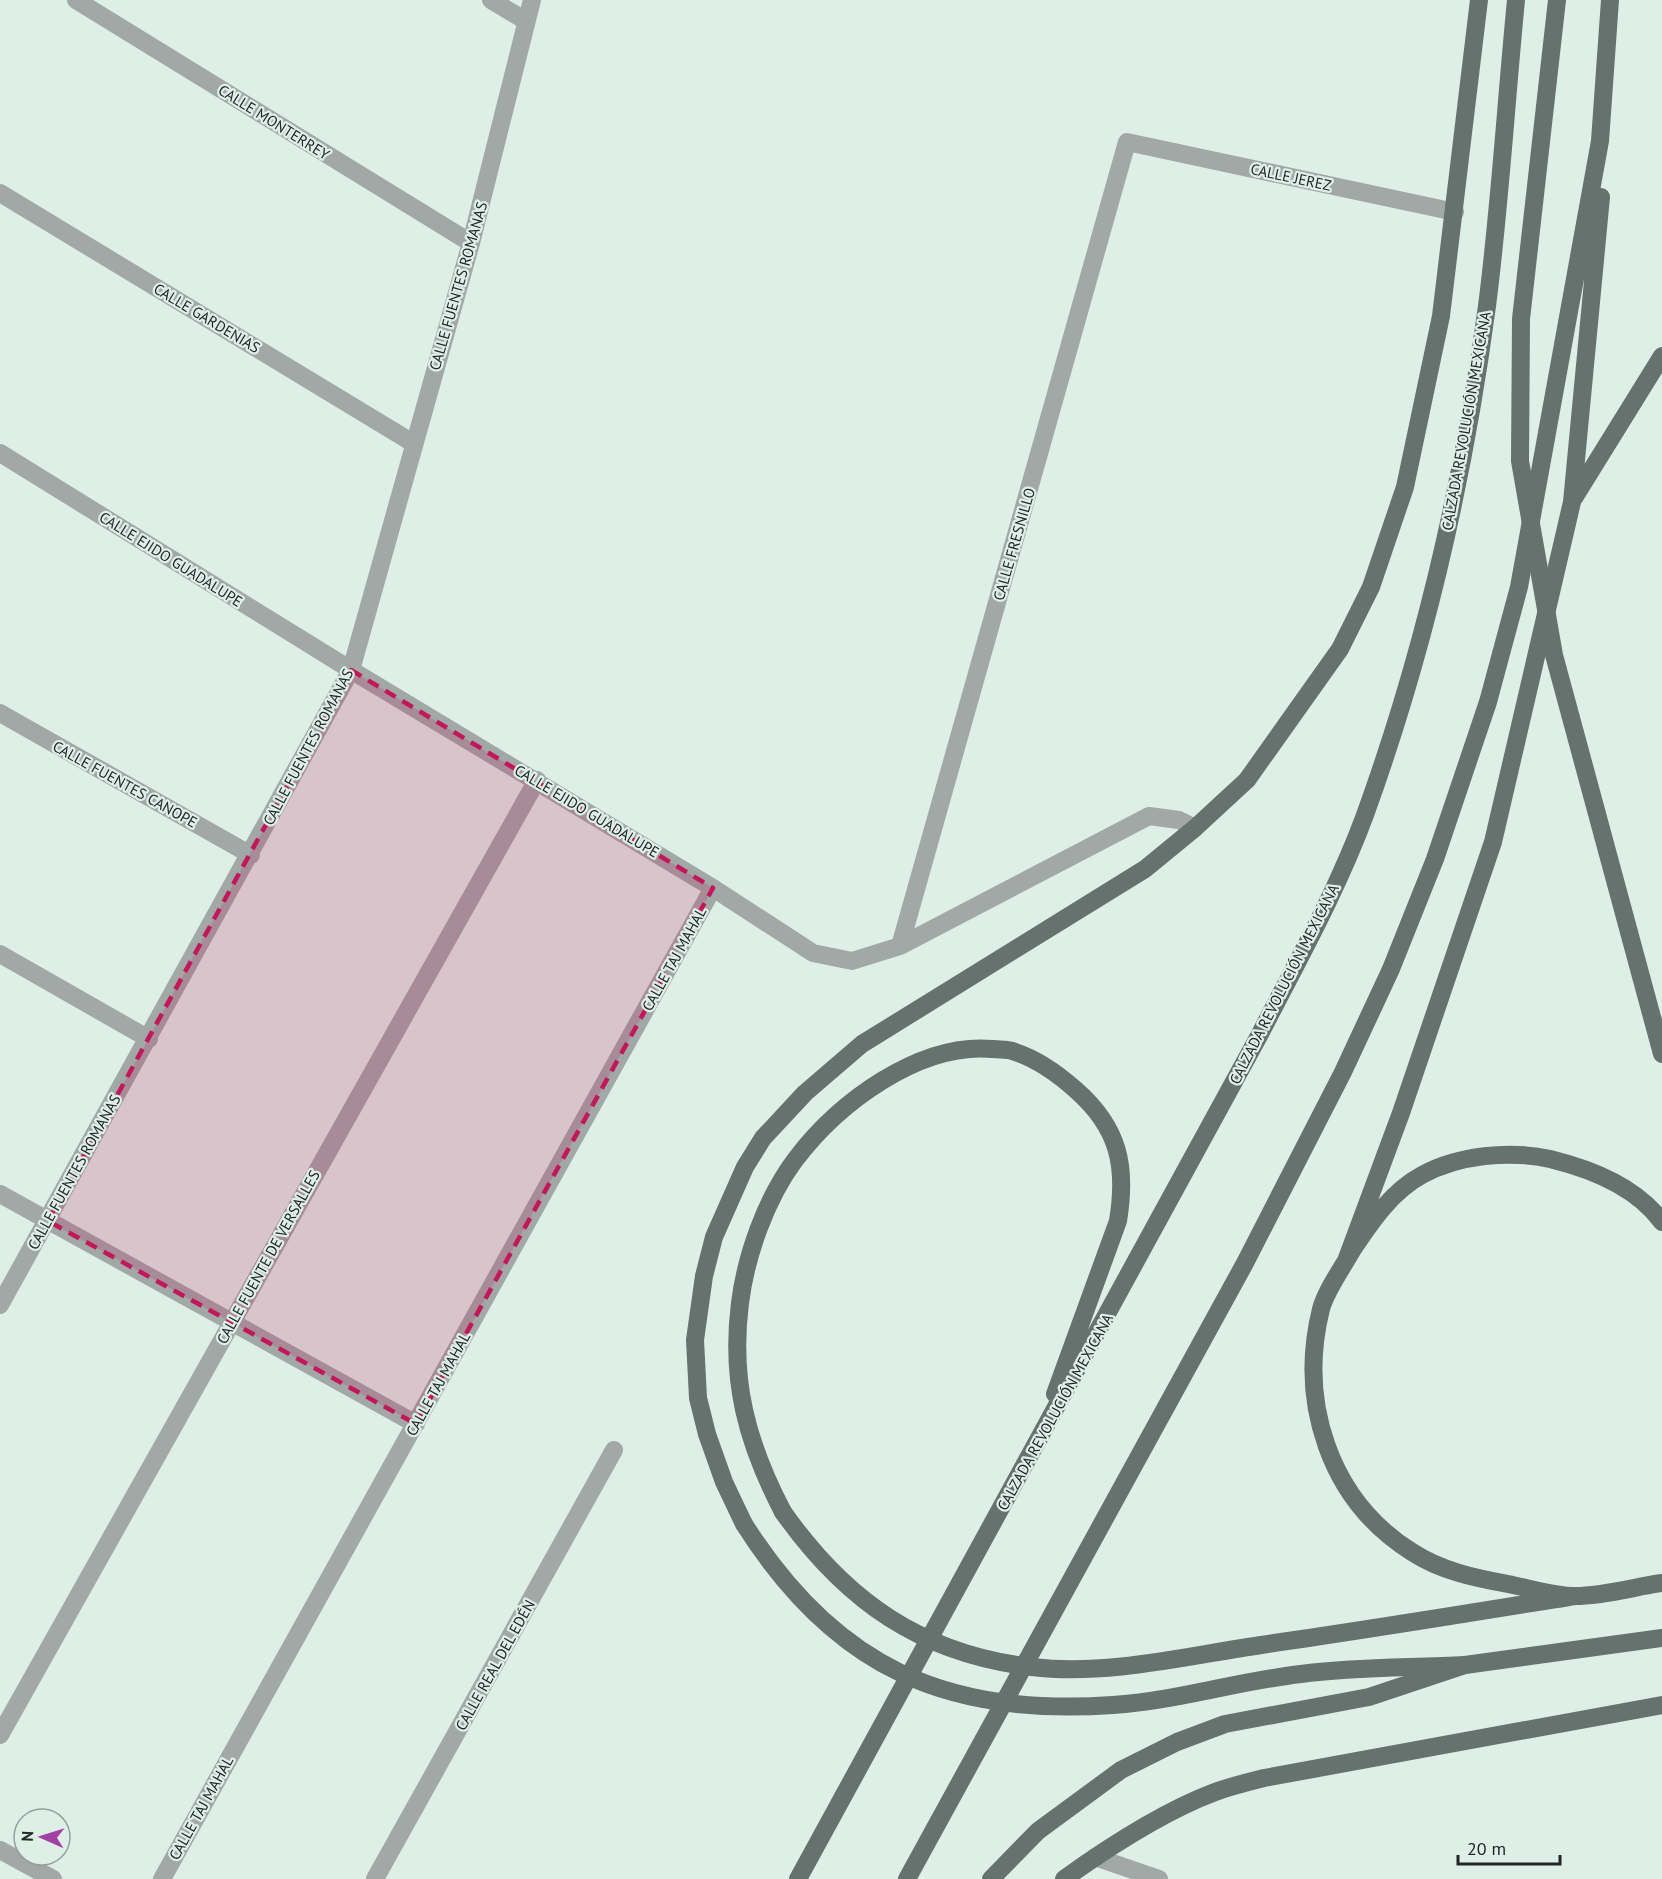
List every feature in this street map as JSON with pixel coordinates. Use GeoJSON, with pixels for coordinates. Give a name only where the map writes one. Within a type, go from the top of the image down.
{"type":"FeatureCollection","features":[{"type":"Feature","properties":{"kind":"main road"},"geometry":{"type":"LineString","coordinates":[[1479,0],[1441,315],[1405,487],[1371,587],[1340,649],[1246,780],[1195,828],[1145,869],[862,1044],[805,1092],[763,1138],[745,1167],[714,1237],[704,1276],[696,1340],[698,1398],[707,1434],[724,1482],[744,1524],[786,1586],[878,1664],[930,1687],[962,1697],[1024,1705],[1113,1705],[1302,1674],[1465,1665],[1662,1638]]}},
{"type":"Feature","properties":{"kind":"main road","name":"CALZADA REVOLUCIÓN MEXICANA"},"geometry":{"type":"LineString","coordinates":[[798,1876],[1034,1453],[1266,1024],[1329,899],[1368,806],[1425,616],[1456,490],[1486,306],[1516,0]]}},
{"type":"Feature","properties":{"kind":"main road"},"geometry":{"type":"LineString","coordinates":[[1557,0],[1521,319],[1520,461],[1554,655],[1662,1054]]}},
{"type":"Feature","properties":{"kind":"main road"},"geometry":{"type":"LineString","coordinates":[[1346,1261],[1401,1113],[1492,842],[1572,502],[1601,196],[1600,141],[1610,0]]}},
{"type":"Feature","properties":{"kind":"main road"},"geometry":{"type":"LineString","coordinates":[[907,1879],[1245,1263],[1342,1072],[1404,936],[1435,859],[1488,702],[1519,586],[1600,141]]}},
{"type":"Feature","properties":{"kind":"main road"},"geometry":{"type":"LineString","coordinates":[[1572,502],[1662,356]]}},
{"type":"Feature","properties":{"kind":"main road"},"geometry":{"type":"LineString","coordinates":[[1034,1453],[1118,1221],[1123,1191],[1119,1155],[1097,1108],[1064,1079],[1014,1051],[961,1048],[912,1064],[860,1096],[795,1160],[757,1233],[739,1304],[738,1388],[763,1474],[783,1512],[809,1549],[841,1581],[906,1631],[954,1649],[1032,1667],[1112,1666],[1354,1632],[1662,1583]]}},
{"type":"Feature","properties":{"kind":"main road"},"geometry":{"type":"LineString","coordinates":[[1575,1596],[1467,1577],[1413,1553],[1388,1534],[1353,1496],[1340,1476],[1315,1408],[1313,1377],[1322,1308],[1346,1261],[1370,1222],[1422,1175],[1463,1161],[1491,1156],[1528,1154],[1574,1165],[1603,1176],[1652,1208],[1662,1222]]}},
{"type":"Feature","properties":{"kind":"main road"},"geometry":{"type":"LineString","coordinates":[[991,1879],[1038,1831],[1076,1803],[1121,1770],[1177,1742],[1225,1724],[1369,1696],[1465,1665]]}},
{"type":"Feature","properties":{"kind":"main road"},"geometry":{"type":"LineString","coordinates":[[1064,1879],[1095,1857],[1171,1812],[1216,1792],[1264,1778],[1662,1705]]}},
{"type":"Feature","properties":{"kind":"street","name":"CALLE MONTERREY"},"geometry":{"type":"LineString","coordinates":[[76,0],[471,243]]}},
{"type":"Feature","properties":{"kind":"street"},"geometry":{"type":"LineString","coordinates":[[491,0],[526,21]]}},
{"type":"Feature","properties":{"kind":"street","name":"CALLE FUENTES ROMANAS"},"geometry":{"type":"LineString","coordinates":[[0,1305],[251,855],[351,670],[471,243],[532,0]]}},
{"type":"Feature","properties":{"kind":"street","name":"CALLE JEREZ"},"geometry":{"type":"LineString","coordinates":[[1127,142],[1455,212]]}},
{"type":"Feature","properties":{"kind":"street","name":"CALLE FRESNILLO"},"geometry":{"type":"LineString","coordinates":[[900,946],[1127,142]]}},
{"type":"Feature","properties":{"kind":"street","name":"CALLE GARDENIAS"},"geometry":{"type":"LineString","coordinates":[[0,194],[413,443]]}},
{"type":"Feature","properties":{"kind":"street","name":"CALLE EJIDO GUADALUPE"},"geometry":{"type":"LineString","coordinates":[[0,453],[351,670],[714,888],[813,953],[852,961],[900,946],[1149,816],[1179,820],[1195,828]]}},
{"type":"Feature","properties":{"kind":"street","name":"CALLE FUENTES CANOPE"},"geometry":{"type":"LineString","coordinates":[[0,713],[251,855]]}},
{"type":"Feature","properties":{"kind":"street","name":"CALLE FUENTE DE VERSALLES"},"geometry":{"type":"LineString","coordinates":[[0,1734],[537,780]]}},
{"type":"Feature","properties":{"kind":"street","name":"CALLE TAJ MAHAL"},"geometry":{"type":"LineString","coordinates":[[162,1879],[714,888]]}},
{"type":"Feature","properties":{"kind":"street"},"geometry":{"type":"LineString","coordinates":[[0,954],[149,1039]]}},
{"type":"Feature","properties":{"kind":"street"},"geometry":{"type":"LineString","coordinates":[[0,1194],[416,1424]]}},
{"type":"Feature","properties":{"kind":"street","name":"CALLE REAL DEL EDÉN"},"geometry":{"type":"LineString","coordinates":[[375,1879],[614,1450]]}},
{"type":"Feature","properties":{"kind":"street"},"geometry":{"type":"LineString","coordinates":[[0,1850],[53,1879]]}},
{"type":"Feature","properties":{"kind":"street"},"geometry":{"type":"LineString","coordinates":[[1095,1857],[1159,1879]]}},
{"type":"Feature","properties":{"kind":"highlighted area"},"geometry":{"type":"Polygon","coordinates":[[[351,670],[713,888],[416,1424],[48,1221],[351,670]]]}}]}
